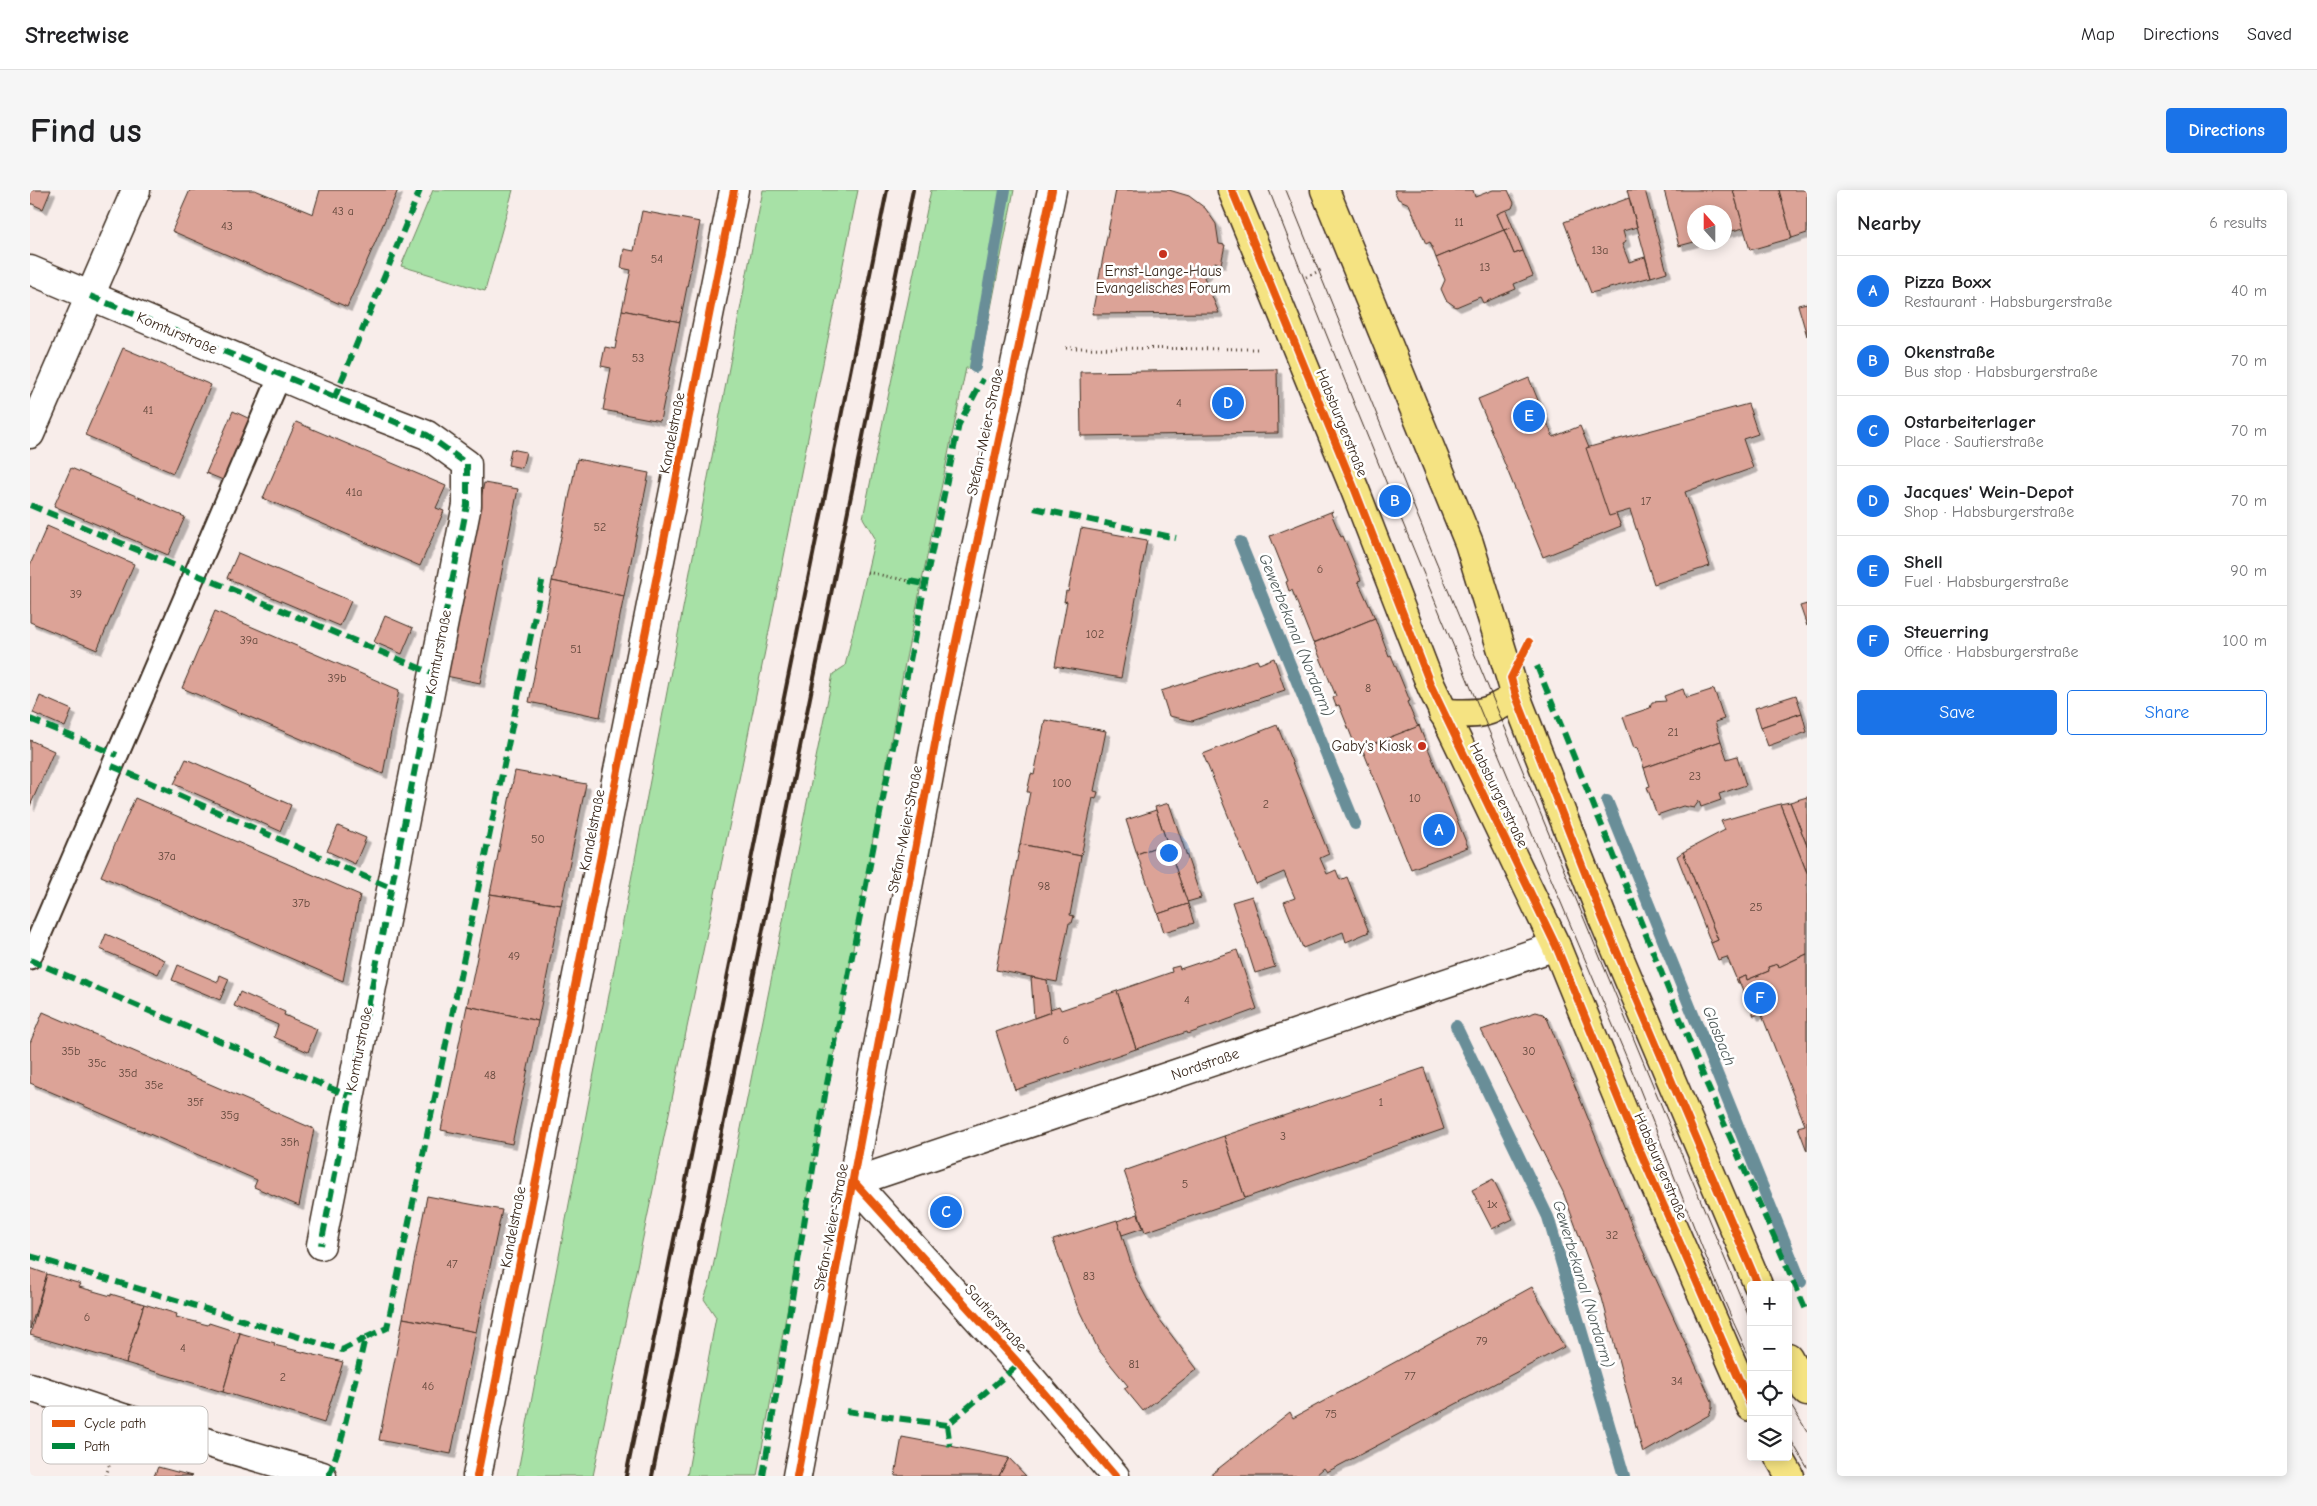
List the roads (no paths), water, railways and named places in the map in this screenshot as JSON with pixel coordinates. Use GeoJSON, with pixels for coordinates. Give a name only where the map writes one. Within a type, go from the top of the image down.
{"type":"FeatureCollection","features":[{"type":"Feature","properties":{"kind":"main road","name":"Habsburgerstraße"},"geometry":{"type":"LineString","coordinates":[[1232,190],[1443,713],[1556,946],[1633,1135],[1747,1398]]}},
{"type":"Feature","properties":{"kind":"main road"},"geometry":{"type":"LineString","coordinates":[[1325,190],[1469,543],[1516,696],[1602,919],[1756,1281]]}},
{"type":"Feature","properties":{"kind":"main road"},"geometry":{"type":"LineString","coordinates":[[1443,713],[1481,714],[1497,708],[1516,696]]}},
{"type":"Feature","properties":{"kind":"main road"},"geometry":{"type":"LineString","coordinates":[[1792,1364],[1807,1392]]}},
{"type":"Feature","properties":{"kind":"main road"},"geometry":{"type":"LineString","coordinates":[[1781,1461],[1790,1476]]}},
{"type":"Feature","properties":{"kind":"street"},"geometry":{"type":"LineString","coordinates":[[30,434],[136,190]]}},
{"type":"Feature","properties":{"kind":"street","name":"Kandelstraße"},"geometry":{"type":"LineString","coordinates":[[477,1476],[734,190]]}},
{"type":"Feature","properties":{"kind":"street","name":"Stefan-Meier-Straße"},"geometry":{"type":"LineString","coordinates":[[797,1476],[854,1182],[941,712],[1052,190]]}},
{"type":"Feature","properties":{"kind":"street","name":"Komturstraße"},"geometry":{"type":"LineString","coordinates":[[30,270],[280,376],[427,435],[467,464],[467,505],[321,1245]]}},
{"type":"Feature","properties":{"kind":"street","name":"Nordstraße"},"geometry":{"type":"LineString","coordinates":[[854,1182],[1556,946]]}},
{"type":"Feature","properties":{"kind":"street","name":"Sautierstraße"},"geometry":{"type":"LineString","coordinates":[[854,1182],[1019,1364],[1114,1476]]}},
{"type":"Feature","properties":{"kind":"street"},"geometry":{"type":"LineString","coordinates":[[30,1387],[87,1406]]}},
{"type":"Feature","properties":{"kind":"street"},"geometry":{"type":"LineString","coordinates":[[208,1443],[322,1476]]}},
{"type":"Feature","properties":{"kind":"lane"},"geometry":{"type":"LineString","coordinates":[[30,958],[280,376]]}},
{"type":"Feature","properties":{"kind":"waterway","name":"Gewerbekanal (Nordarm)"},"geometry":{"type":"LineString","coordinates":[[975,367],[1005,190]]}},
{"type":"Feature","properties":{"kind":"waterway","name":"Gewerbekanal (Nordarm)"},"geometry":{"type":"LineString","coordinates":[[1240,542],[1355,824]]}},
{"type":"Feature","properties":{"kind":"waterway","name":"Glasbach"},"geometry":{"type":"LineString","coordinates":[[1607,801],[1801,1282]]}},
{"type":"Feature","properties":{"kind":"waterway","name":"Gewerbekanal (Nordarm)"},"geometry":{"type":"LineString","coordinates":[[1456,1026],[1548,1217],[1624,1476]]}},
{"type":"Feature","properties":{"kind":"tram line"},"geometry":{"type":"LineString","coordinates":[[1269,190],[1399,513],[1639,1088],[1717,1284],[1747,1352]]}},
{"type":"Feature","properties":{"kind":"tram line"},"geometry":{"type":"LineString","coordinates":[[1286,190],[1431,549],[1747,1312]]}},
{"type":"Feature","properties":{"kind":"tram line"},"geometry":{"type":"LineString","coordinates":[[1792,1407],[1807,1431]]}},
{"type":"Feature","properties":{"kind":"tram line"},"geometry":{"type":"LineString","coordinates":[[1792,1442],[1807,1467]]}},
{"type":"Feature","properties":{"kind":"railway"},"geometry":{"type":"LineString","coordinates":[[626,1476],[887,190]]}},
{"type":"Feature","properties":{"kind":"railway"},"geometry":{"type":"LineString","coordinates":[[652,1476],[913,190]]}},
{"type":"Feature","properties":{"kind":"place","name":"Ernst-Lange-Haus Evangelisches Forum"},"geometry":{"type":"Point","coordinates":[1163,254]}},
{"type":"Feature","properties":{"kind":"place","name":"Jacques' Wein-Depot"},"geometry":{"type":"Point","coordinates":[1228,403]}},
{"type":"Feature","properties":{"kind":"place","name":"Shell"},"geometry":{"type":"Point","coordinates":[1529,416]}},
{"type":"Feature","properties":{"kind":"place","name":"Okenstraße"},"geometry":{"type":"Point","coordinates":[1395,501]}},
{"type":"Feature","properties":{"kind":"place","name":"Gaby's Kiosk"},"geometry":{"type":"Point","coordinates":[1422,746]}},
{"type":"Feature","properties":{"kind":"place","name":"Pizza Boxx"},"geometry":{"type":"Point","coordinates":[1439,830]}},
{"type":"Feature","properties":{"kind":"place","name":"Steuerring"},"geometry":{"type":"Point","coordinates":[1760,998]}},
{"type":"Feature","properties":{"kind":"place","name":"Ostarbeiterlager"},"geometry":{"type":"Point","coordinates":[946,1212]}}]}
